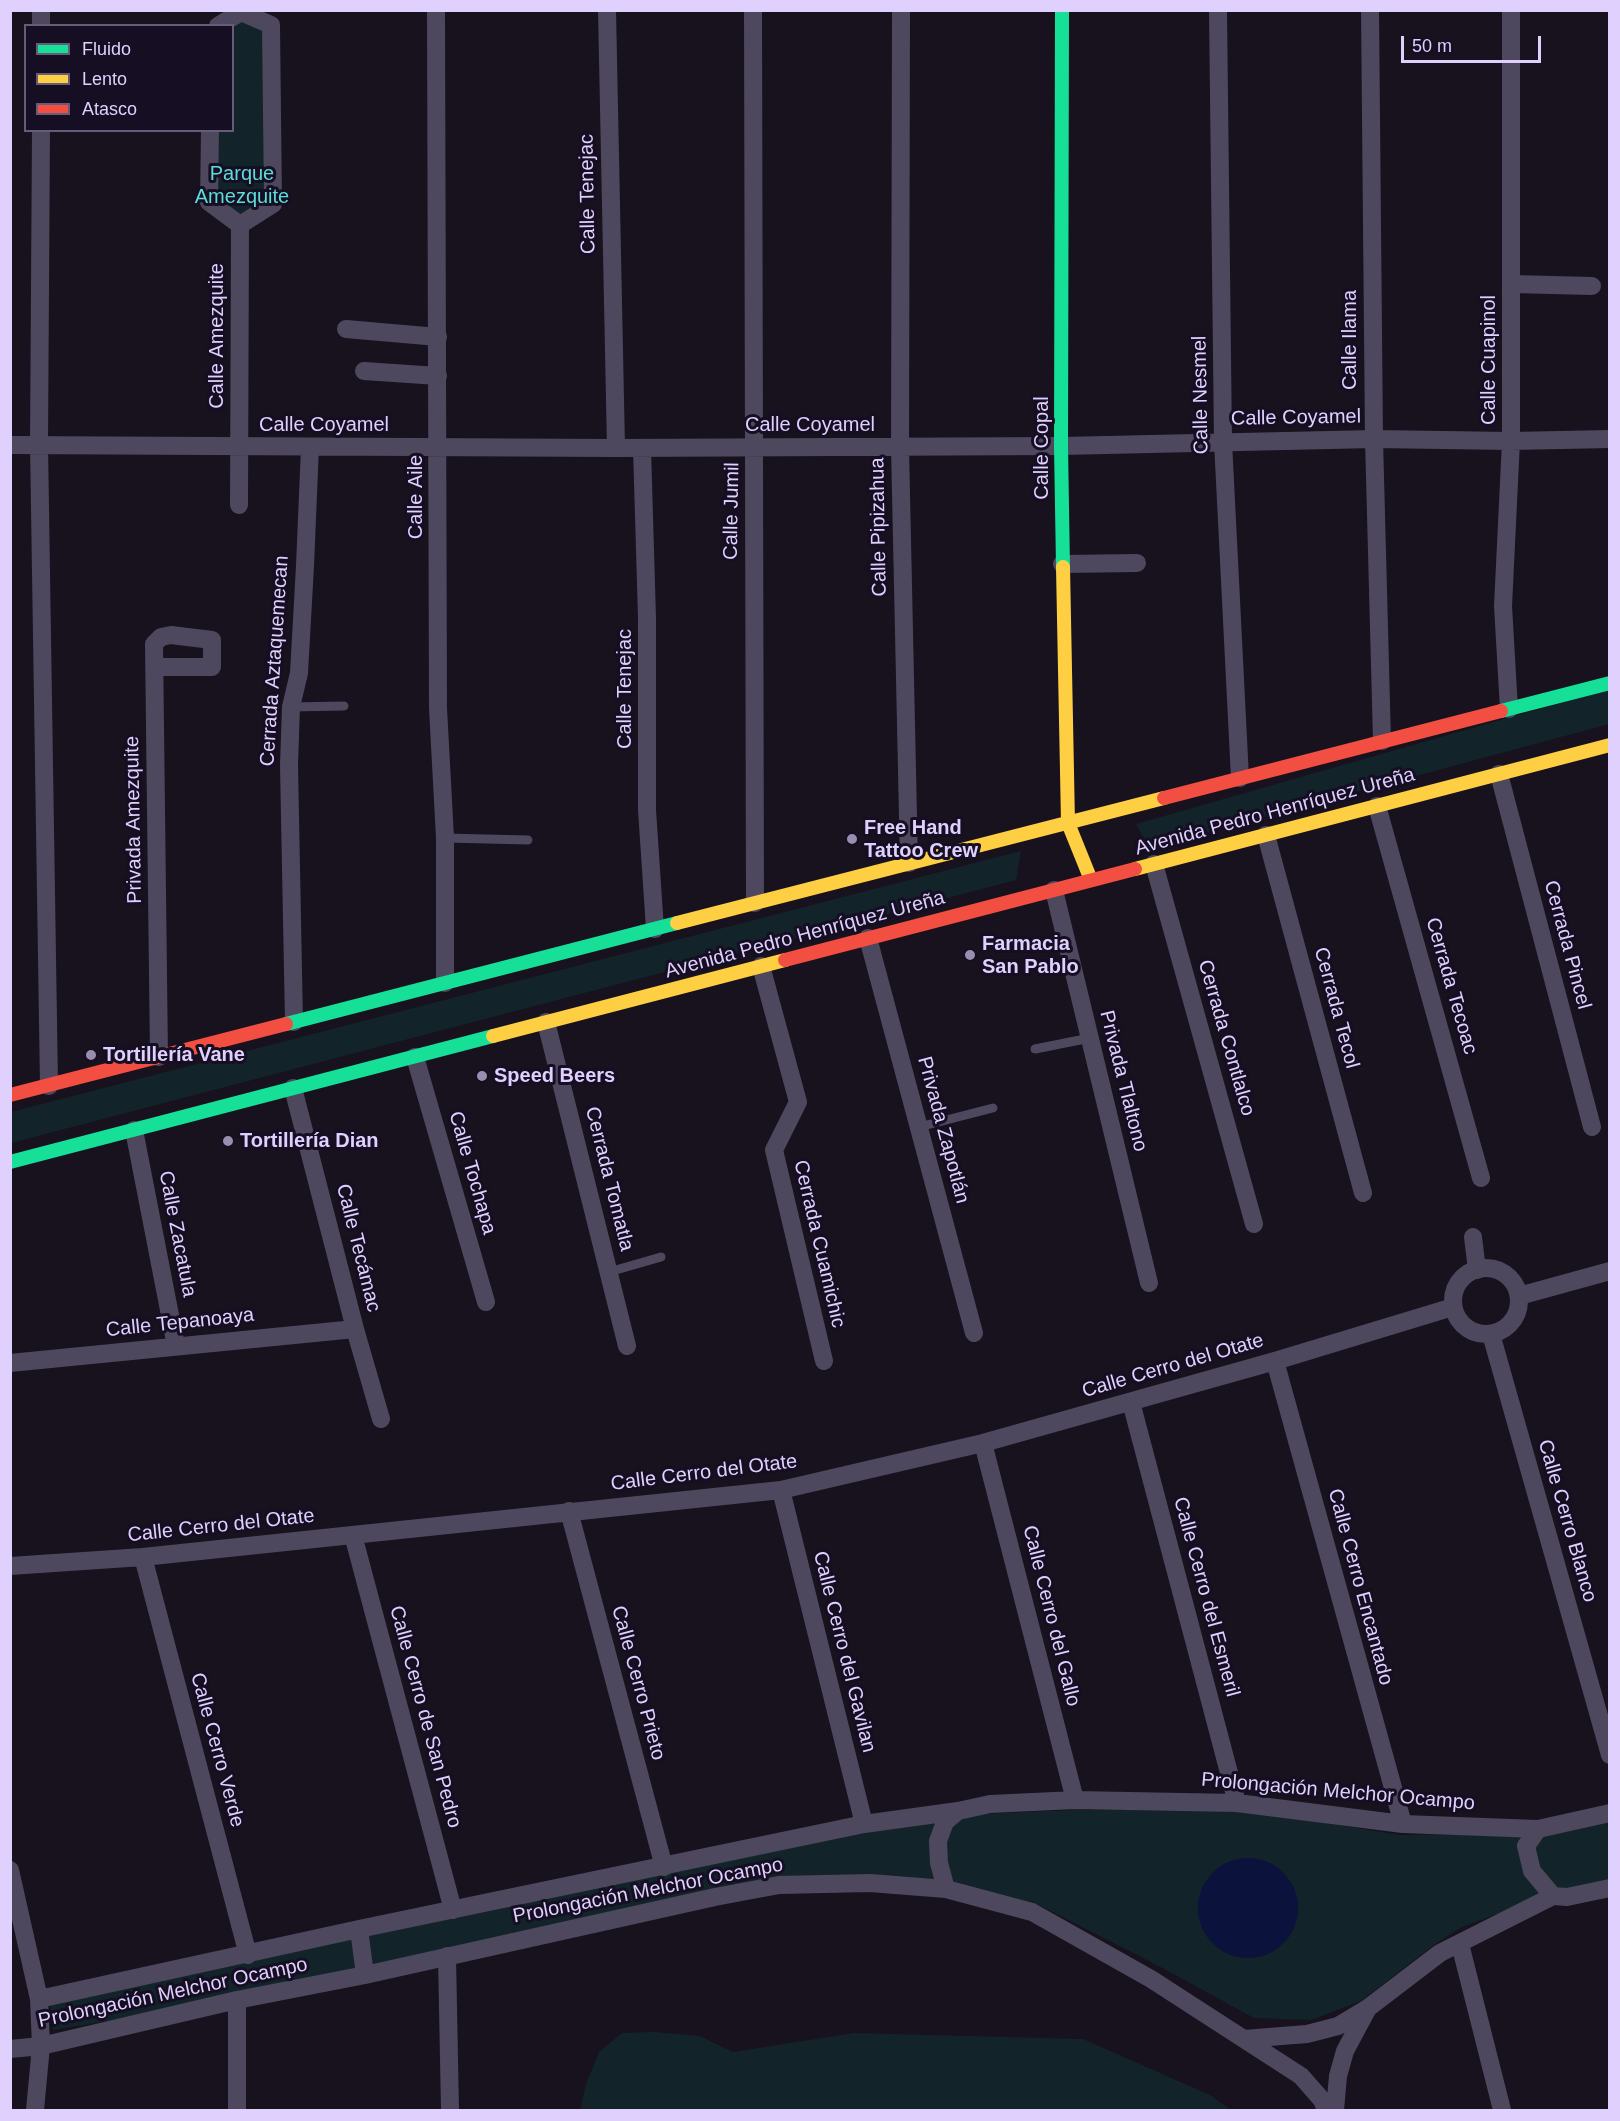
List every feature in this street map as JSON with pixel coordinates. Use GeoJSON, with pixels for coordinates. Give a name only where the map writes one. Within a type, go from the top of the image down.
{"type":"FeatureCollection","features":[{"type":"Feature","properties":{"kind":"main road","name":"Calle Copal"},"geometry":{"type":"LineString","coordinates":[[1062,10],[1062,564],[1068,823],[1091,880]]}},
{"type":"Feature","properties":{"kind":"main road","name":"Avenida Pedro Henríquez Ureña"},"geometry":{"type":"LineString","coordinates":[[10,1095],[1610,683]]}},
{"type":"Feature","properties":{"kind":"main road","name":"Avenida Pedro Henríquez Ureña"},"geometry":{"type":"LineString","coordinates":[[10,1162],[1610,745]]}},
{"type":"Feature","properties":{"kind":"street","name":"Calle Aile"},"geometry":{"type":"LineString","coordinates":[[436,10],[438,708],[445,838],[445,983]]}},
{"type":"Feature","properties":{"kind":"street","name":"Calle Tenejac"},"geometry":{"type":"LineString","coordinates":[[607,10],[616,448]]}},
{"type":"Feature","properties":{"kind":"street","name":"Calle Jumil"},"geometry":{"type":"LineString","coordinates":[[753,10],[755,903]]}},
{"type":"Feature","properties":{"kind":"street","name":"Calle Pipizahua"},"geometry":{"type":"LineString","coordinates":[[901,10],[900,447],[909,864]]}},
{"type":"Feature","properties":{"kind":"street","name":"Calle Nesmel"},"geometry":{"type":"LineString","coordinates":[[1218,10],[1223,442],[1240,778]]}},
{"type":"Feature","properties":{"kind":"street","name":"Calle Ilama"},"geometry":{"type":"LineString","coordinates":[[1370,10],[1374,439],[1382,741]]}},
{"type":"Feature","properties":{"kind":"street","name":"Calle Cuapinol"},"geometry":{"type":"LineString","coordinates":[[1509,709],[1503,606],[1511,441],[1511,10]]}},
{"type":"Feature","properties":{"kind":"street"},"geometry":{"type":"LineString","coordinates":[[210,132],[209,202],[240,225],[273,204],[271,25],[241,11],[221,24]]}},
{"type":"Feature","properties":{"kind":"street"},"geometry":{"type":"LineString","coordinates":[[41,132],[39,444],[49,1086]]}},
{"type":"Feature","properties":{"kind":"street","name":"Calle Amezquite"},"geometry":{"type":"LineString","coordinates":[[239,505],[240,225]]}},
{"type":"Feature","properties":{"kind":"street"},"geometry":{"type":"LineString","coordinates":[[1512,284],[1592,286]]}},
{"type":"Feature","properties":{"kind":"street"},"geometry":{"type":"LineString","coordinates":[[346,329],[438,337]]}},
{"type":"Feature","properties":{"kind":"street"},"geometry":{"type":"LineString","coordinates":[[364,371],[438,376]]}},
{"type":"Feature","properties":{"kind":"street","name":"Calle Coyamel"},"geometry":{"type":"LineString","coordinates":[[10,445],[642,448],[1062,446],[1374,439],[1511,441],[1610,439]]}},
{"type":"Feature","properties":{"kind":"street","name":"Cerrada Aztaquemecan"},"geometry":{"type":"LineString","coordinates":[[294,1022],[289,765],[291,707],[298,673],[310,447]]}},
{"type":"Feature","properties":{"kind":"street","name":"Calle Tenejac"},"geometry":{"type":"LineString","coordinates":[[642,448],[648,618],[647,810],[655,929]]}},
{"type":"Feature","properties":{"kind":"street"},"geometry":{"type":"LineString","coordinates":[[1062,564],[1137,564]]}},
{"type":"Feature","properties":{"kind":"street","name":"Privada Amezquite"},"geometry":{"type":"LineString","coordinates":[[154,667],[212,668],[212,640],[171,635],[161,637],[154,644],[154,667],[159,1057]]}},
{"type":"Feature","properties":{"kind":"street","name":"Cerrada Pincel"},"geometry":{"type":"LineString","coordinates":[[1499,774],[1592,1128]]}},
{"type":"Feature","properties":{"kind":"street","name":"Cerrada Tecoac"},"geometry":{"type":"LineString","coordinates":[[1377,806],[1481,1178]]}},
{"type":"Feature","properties":{"kind":"street","name":"Cerrada Tecol"},"geometry":{"type":"LineString","coordinates":[[1266,835],[1363,1193]]}},
{"type":"Feature","properties":{"kind":"street","name":"Cerrada Contlalco"},"geometry":{"type":"LineString","coordinates":[[1154,864],[1254,1224]]}},
{"type":"Feature","properties":{"kind":"street","name":"Privada Tlaltono"},"geometry":{"type":"LineString","coordinates":[[1054,890],[1149,1283]]}},
{"type":"Feature","properties":{"kind":"street","name":"Privada Zapotlán"},"geometry":{"type":"LineString","coordinates":[[868,938],[974,1333]]}},
{"type":"Feature","properties":{"kind":"street","name":"Cerrada Cuamichic"},"geometry":{"type":"LineString","coordinates":[[761,966],[798,1102],[774,1150],[824,1361]]}},
{"type":"Feature","properties":{"kind":"street","name":"Cerrada Tomatla"},"geometry":{"type":"LineString","coordinates":[[546,1022],[627,1346]]}},
{"type":"Feature","properties":{"kind":"street","name":"Calle Tochapa"},"geometry":{"type":"LineString","coordinates":[[415,1056],[486,1302]]}},
{"type":"Feature","properties":{"kind":"street","name":"Calle Tecámac"},"geometry":{"type":"LineString","coordinates":[[293,1088],[355,1329],[381,1419]]}},
{"type":"Feature","properties":{"kind":"street","name":"Calle Zacatula"},"geometry":{"type":"LineString","coordinates":[[134,1130],[176,1346]]}},
{"type":"Feature","properties":{"kind":"street"},"geometry":{"type":"LineString","coordinates":[[1473,1237],[1477,1270]]}},
{"type":"Feature","properties":{"kind":"street"},"geometry":{"type":"LineString","coordinates":[[1488,1268],[1504,1273],[1515,1286],[1519,1296],[1519,1308],[1515,1318],[1507,1327],[1491,1334],[1480,1334],[1469,1330],[1457,1317],[1454,1307],[1454,1295],[1458,1284],[1466,1275],[1488,1268]]}},
{"type":"Feature","properties":{"kind":"street"},"geometry":{"type":"LineString","coordinates":[[1519,1296],[1610,1271]]}},
{"type":"Feature","properties":{"kind":"street","name":"Calle Cerro del Otate"},"geometry":{"type":"LineString","coordinates":[[10,1566],[142,1557],[781,1490],[983,1443],[1275,1361],[1454,1307]]}},
{"type":"Feature","properties":{"kind":"street","name":"Calle Tepanoaya"},"geometry":{"type":"LineString","coordinates":[[11,1359],[355,1329]]}},
{"type":"Feature","properties":{"kind":"street","name":"Calle Cerro Blanco"},"geometry":{"type":"LineString","coordinates":[[1491,1334],[1610,1755]]}},
{"type":"Feature","properties":{"kind":"street","name":"Calle Cerro Encantado"},"geometry":{"type":"LineString","coordinates":[[1275,1361],[1403,1824]]}},
{"type":"Feature","properties":{"kind":"street","name":"Calle Cerro del Esmeril"},"geometry":{"type":"LineString","coordinates":[[1131,1402],[1237,1803]]}},
{"type":"Feature","properties":{"kind":"street","name":"Calle Cerro del Gallo"},"geometry":{"type":"LineString","coordinates":[[983,1443],[1075,1800]]}},
{"type":"Feature","properties":{"kind":"street","name":"Calle Cerro del Gavilan"},"geometry":{"type":"LineString","coordinates":[[781,1490],[864,1824]]}},
{"type":"Feature","properties":{"kind":"street","name":"Calle Cerro Prieto"},"geometry":{"type":"LineString","coordinates":[[569,1511],[664,1867]]}},
{"type":"Feature","properties":{"kind":"street","name":"Calle Cerro de San Pedro"},"geometry":{"type":"LineString","coordinates":[[353,1535],[453,1910]]}},
{"type":"Feature","properties":{"kind":"street","name":"Calle Cerro Verde"},"geometry":{"type":"LineString","coordinates":[[142,1557],[248,1954]]}},
{"type":"Feature","properties":{"kind":"street","name":"Prolongación Melchor Ocampo"},"geometry":{"type":"LineString","coordinates":[[39,1999],[359,1929],[864,1824],[958,1811],[990,1804],[1075,1800],[1237,1803],[1403,1824],[1538,1829],[1610,1813]]}},
{"type":"Feature","properties":{"kind":"street"},"geometry":{"type":"LineString","coordinates":[[946,1889],[939,1863],[938,1840],[945,1822],[958,1811]]}},
{"type":"Feature","properties":{"kind":"street"},"geometry":{"type":"LineString","coordinates":[[1538,1829],[1526,1846],[1532,1871],[1553,1896]]}},
{"type":"Feature","properties":{"kind":"street"},"geometry":{"type":"LineString","coordinates":[[10,1870],[39,1999],[41,2046],[35,2110]]}},
{"type":"Feature","properties":{"kind":"street","name":"Prolongación Melchor Ocampo"},"geometry":{"type":"LineString","coordinates":[[10,2049],[41,2046],[715,1897],[779,1885],[870,1883],[946,1889],[1032,1912],[1151,1979],[1300,2076],[1322,2100],[1326,2110]]}},
{"type":"Feature","properties":{"kind":"street"},"geometry":{"type":"LineString","coordinates":[[1244,2039],[1306,2034],[1338,2026],[1368,2008],[1440,1953],[1553,1896],[1567,1898],[1610,1888]]}},
{"type":"Feature","properties":{"kind":"street"},"geometry":{"type":"LineString","coordinates":[[359,1929],[365,1975]]}},
{"type":"Feature","properties":{"kind":"street"},"geometry":{"type":"LineString","coordinates":[[1460,1944],[1502,2110]]}},
{"type":"Feature","properties":{"kind":"street"},"geometry":{"type":"LineString","coordinates":[[447,1956],[450,2110]]}},
{"type":"Feature","properties":{"kind":"street"},"geometry":{"type":"LineString","coordinates":[[237,2001],[237,2110]]}},
{"type":"Feature","properties":{"kind":"street"},"geometry":{"type":"LineString","coordinates":[[1335,2110],[1338,2076],[1345,2051],[1368,2008]]}},
{"type":"Feature","properties":{"kind":"lane"},"geometry":{"type":"LineString","coordinates":[[291,707],[344,706]]}},
{"type":"Feature","properties":{"kind":"lane"},"geometry":{"type":"LineString","coordinates":[[445,838],[528,840]]}},
{"type":"Feature","properties":{"kind":"lane"},"geometry":{"type":"LineString","coordinates":[[1035,1049],[1089,1038]]}},
{"type":"Feature","properties":{"kind":"lane"},"geometry":{"type":"LineString","coordinates":[[919,1127],[993,1108]]}},
{"type":"Feature","properties":{"kind":"lane"},"geometry":{"type":"LineString","coordinates":[[609,1272],[661,1257]]}},
{"type":"Feature","properties":{"kind":"green space","name":"Parque Amezquite"},"geometry":{"type":"Polygon","coordinates":[[[243,21],[263,32],[264,197],[242,217],[217,199],[219,132],[234,132],[234,27],[243,21]]]}},
{"type":"Feature","properties":{"kind":"green space"},"geometry":{"type":"Polygon","coordinates":[[[1609,689],[1609,724],[1149,848],[1136,824],[1609,689]]]}},
{"type":"Feature","properties":{"kind":"green space"},"geometry":{"type":"Polygon","coordinates":[[[1021,851],[1016,880],[11,1143],[11,1112],[1021,851]]]}},
{"type":"Feature","properties":{"kind":"green space"},"geometry":{"type":"Polygon","coordinates":[[[1237,1809],[1400,1835],[1537,1833],[1609,1818],[1609,1885],[1551,1894],[1462,1927],[1435,1944],[1361,2001],[1311,2020],[1254,2018],[1155,1964],[1033,1902],[907,1882],[776,1880],[234,2000],[53,2030],[50,2004],[869,1829],[982,1814],[1073,1810],[1237,1809]]]}},
{"type":"Feature","properties":{"kind":"green space"},"geometry":{"type":"Polygon","coordinates":[[[655,2032],[700,2036],[733,2052],[854,2033],[1083,2039],[1210,2095],[1231,2110],[580,2110],[586,2084],[599,2052],[622,2033],[655,2032]]]}},
{"type":"Feature","properties":{"kind":"shaded area"},"geometry":{"type":"Polygon","coordinates":[[[1248,1858],[1267,1862],[1283,1873],[1294,1889],[1298,1908],[1294,1927],[1283,1943],[1267,1954],[1248,1958],[1229,1954],[1213,1943],[1202,1927],[1198,1908],[1202,1889],[1213,1873],[1229,1862],[1248,1858]]]}},
{"type":"Feature","properties":{"kind":"traffic: fast"},"geometry":{"type":"LineString","coordinates":[[1062,10],[1063,567]]}},
{"type":"Feature","properties":{"kind":"traffic: fast"},"geometry":{"type":"LineString","coordinates":[[1501,711],[1610,683]]}},
{"type":"Feature","properties":{"kind":"traffic: fast"},"geometry":{"type":"LineString","coordinates":[[286,1024],[677,923]]}},
{"type":"Feature","properties":{"kind":"traffic: fast"},"geometry":{"type":"LineString","coordinates":[[10,1162],[493,1036]]}},
{"type":"Feature","properties":{"kind":"traffic: slow"},"geometry":{"type":"LineString","coordinates":[[1063,567],[1068,823],[1091,880]]}},
{"type":"Feature","properties":{"kind":"traffic: slow"},"geometry":{"type":"LineString","coordinates":[[1135,869],[1610,745]]}},
{"type":"Feature","properties":{"kind":"traffic: slow"},"geometry":{"type":"LineString","coordinates":[[677,923],[1164,798]]}},
{"type":"Feature","properties":{"kind":"traffic: slow"},"geometry":{"type":"LineString","coordinates":[[493,1036],[785,960]]}},
{"type":"Feature","properties":{"kind":"traffic: jam"},"geometry":{"type":"LineString","coordinates":[[1164,798],[1501,711]]}},
{"type":"Feature","properties":{"kind":"traffic: jam"},"geometry":{"type":"LineString","coordinates":[[785,960],[1135,869]]}},
{"type":"Feature","properties":{"kind":"traffic: jam"},"geometry":{"type":"LineString","coordinates":[[10,1095],[286,1024]]}},
{"type":"Feature","properties":{"kind":"place","name":"Free Hand Tattoo Crew"},"geometry":{"type":"Point","coordinates":[852,839]}},
{"type":"Feature","properties":{"kind":"place","name":"Farmacia San Pablo"},"geometry":{"type":"Point","coordinates":[970,955]}},
{"type":"Feature","properties":{"kind":"place","name":"Tortillería Vane"},"geometry":{"type":"Point","coordinates":[91,1055]}},
{"type":"Feature","properties":{"kind":"place","name":"Speed Beers"},"geometry":{"type":"Point","coordinates":[482,1076]}},
{"type":"Feature","properties":{"kind":"place","name":"Tortillería Dian"},"geometry":{"type":"Point","coordinates":[228,1141]}}]}
